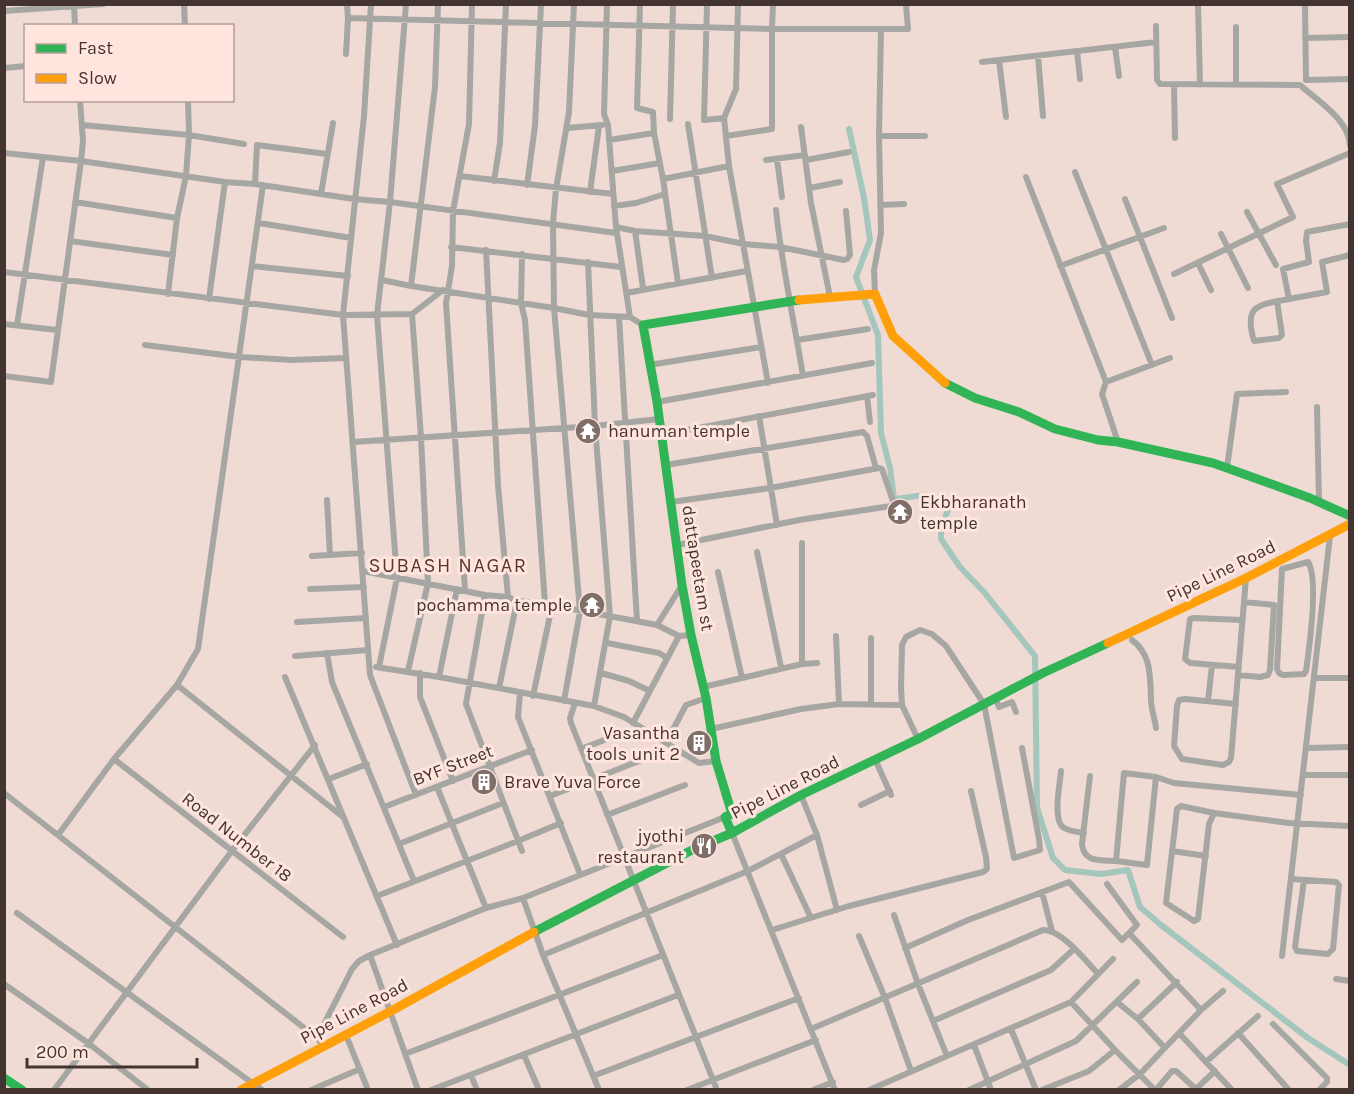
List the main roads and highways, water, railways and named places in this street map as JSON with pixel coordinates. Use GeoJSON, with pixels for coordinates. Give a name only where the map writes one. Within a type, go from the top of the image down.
{"type":"FeatureCollection","features":[{"type":"Feature","properties":{"kind":"waterway"},"geometry":{"type":"LineString","coordinates":[[849,129],[864,198],[870,240],[856,277],[878,335],[881,433],[890,468],[894,499],[928,496],[948,510],[941,528],[941,539],[960,567],[984,592],[1035,656],[1037,808],[1053,858],[1065,870],[1101,874],[1128,870],[1140,907],[1308,1038],[1350,1065]]}},
{"type":"Feature","properties":{"kind":"place","name":"hanuman temple"},"geometry":{"type":"Point","coordinates":[588,431]}},
{"type":"Feature","properties":{"kind":"place","name":"Ekbharanath temple"},"geometry":{"type":"Point","coordinates":[900,512]}},
{"type":"Feature","properties":{"kind":"place","name":"pochamma temple"},"geometry":{"type":"Point","coordinates":[592,605]}},
{"type":"Feature","properties":{"kind":"place","name":"Vasantha tools unit 2"},"geometry":{"type":"Point","coordinates":[699,743]}},
{"type":"Feature","properties":{"kind":"place","name":"Brave Yuva Force"},"geometry":{"type":"Point","coordinates":[484,782]}},
{"type":"Feature","properties":{"kind":"place","name":"jyothi restaurant"},"geometry":{"type":"Point","coordinates":[704,846]}},
{"type":"Feature","properties":{"kind":"district","name":"SUBASH NAGAR"},"geometry":{"type":"Point","coordinates":[448,565]}}]}
